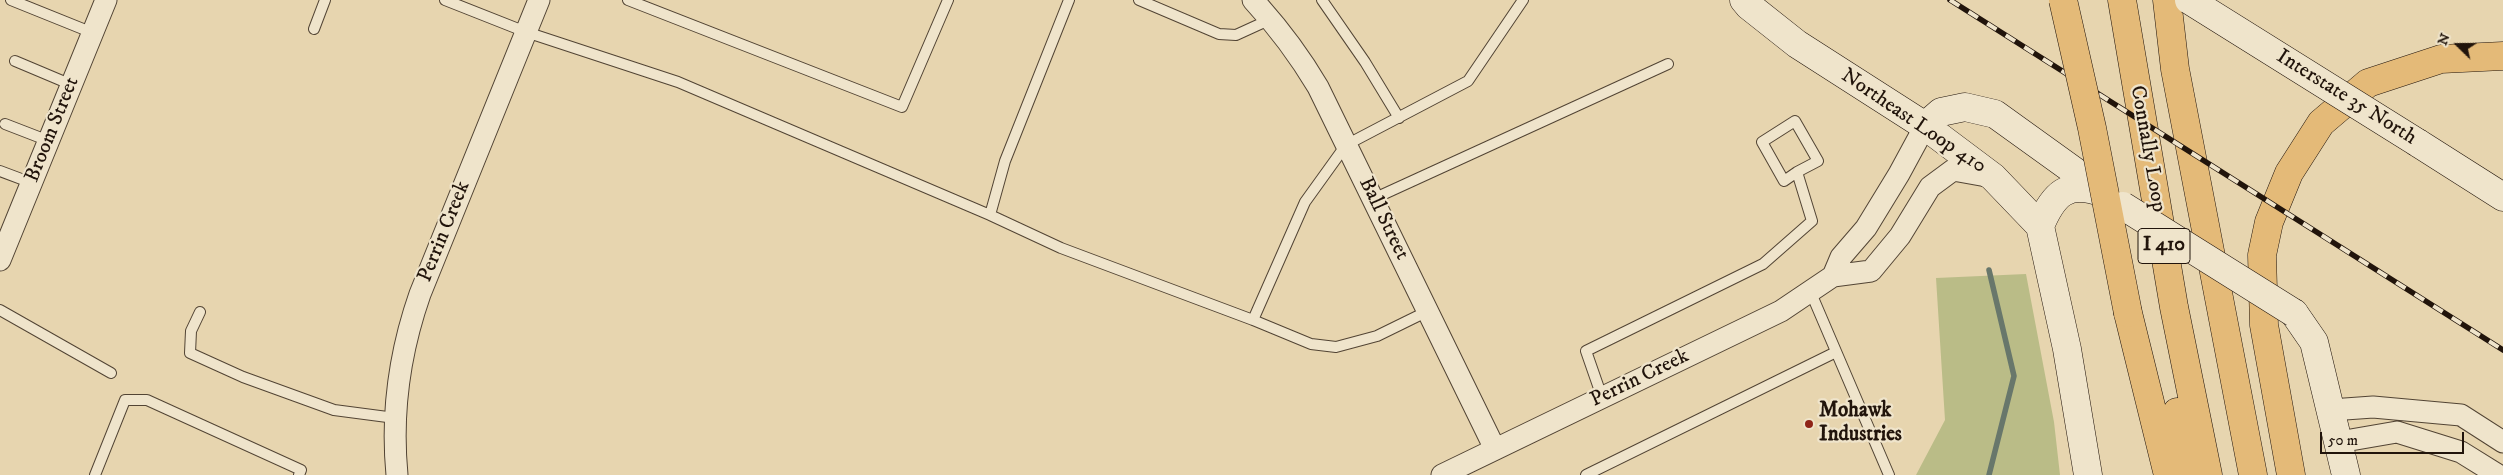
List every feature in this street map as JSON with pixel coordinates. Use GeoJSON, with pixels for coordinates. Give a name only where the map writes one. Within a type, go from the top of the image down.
{"type":"FeatureCollection","features":[{"type":"Feature","properties":{"kind":"highway"},"geometry":{"type":"LineString","coordinates":[[2063,0],[2092,128],[2128,313],[2168,475]]}},
{"type":"Feature","properties":{"kind":"highway"},"geometry":{"type":"LineString","coordinates":[[2168,0],[2175,69],[2253,475]]}},
{"type":"Feature","properties":{"kind":"highway"},"geometry":{"type":"LineString","coordinates":[[2124,8],[2161,307],[2187,475]]}},
{"type":"Feature","properties":{"kind":"highway","name":"Connally Loop"},"geometry":{"type":"LineString","coordinates":[[2124,8],[2174,307],[2208,475]]}},
{"type":"Feature","properties":{"kind":"highway"},"geometry":{"type":"LineString","coordinates":[[2292,475],[2264,324],[2262,254],[2269,222],[2289,173],[2321,123],[2368,83],[2441,60],[2477,56],[2503,56]]}},
{"type":"Feature","properties":{"kind":"highway"},"geometry":{"type":"LineString","coordinates":[[2128,313],[2150,475]]}},
{"type":"Feature","properties":{"kind":"main road","name":"Northeast Loop 410"},"geometry":{"type":"LineString","coordinates":[[1744,0],[1797,44],[1925,126],[1993,177],[2040,226]]}},
{"type":"Feature","properties":{"kind":"main road","name":"Interstate 35 North"},"geometry":{"type":"LineString","coordinates":[[2189,0],[2503,197]]}},
{"type":"Feature","properties":{"kind":"main road"},"geometry":{"type":"LineString","coordinates":[[1925,126],[1941,112],[1965,107],[1995,114],[2112,199],[2294,313],[2314,342],[2346,475]]}},
{"type":"Feature","properties":{"kind":"main road"},"geometry":{"type":"LineString","coordinates":[[2088,475],[2068,348],[2040,226],[2048,207],[2057,195],[2075,188],[2112,199]]}},
{"type":"Feature","properties":{"kind":"street","name":"Broom Street"},"geometry":{"type":"LineString","coordinates":[[0,260],[6,230],[32,183],[106,0]]}},
{"type":"Feature","properties":{"kind":"street","name":"Perrin Creek"},"geometry":{"type":"LineString","coordinates":[[397,475],[395,418],[400,364],[408,329],[420,294],[539,0]]}},
{"type":"Feature","properties":{"kind":"street","name":"Ball Street"},"geometry":{"type":"LineString","coordinates":[[1253,0],[1271,19],[1299,55],[1318,87],[1495,449]]}},
{"type":"Feature","properties":{"kind":"street","name":"Perrin Creek"},"geometry":{"type":"LineString","coordinates":[[1442,475],[1781,311],[1811,293],[1833,276],[1841,257],[1866,228],[1895,182],[1925,126]]}},
{"type":"Feature","properties":{"kind":"street"},"geometry":{"type":"LineString","coordinates":[[1833,276],[1871,271],[1900,236],[1930,187],[1953,170],[1993,177]]}},
{"type":"Feature","properties":{"kind":"street"},"geometry":{"type":"LineString","coordinates":[[2331,410],[2373,407],[2460,415],[2503,442]]}},
{"type":"Feature","properties":{"kind":"street"},"geometry":{"type":"LineString","coordinates":[[2338,442],[2397,432],[2461,452],[2498,475]]}},
{"type":"Feature","properties":{"kind":"lane"},"geometry":{"type":"LineString","coordinates":[[12,0],[93,33]]}},
{"type":"Feature","properties":{"kind":"lane"},"geometry":{"type":"LineString","coordinates":[[314,29],[325,0]]}},
{"type":"Feature","properties":{"kind":"lane"},"geometry":{"type":"LineString","coordinates":[[446,0],[526,32],[678,82],[990,215],[1062,248],[1253,320],[1311,344],[1336,347],[1377,336],[1428,311]]}},
{"type":"Feature","properties":{"kind":"lane"},"geometry":{"type":"LineString","coordinates":[[628,0],[902,107],[948,0]]}},
{"type":"Feature","properties":{"kind":"lane"},"geometry":{"type":"LineString","coordinates":[[990,215],[1005,161],[1069,0]]}},
{"type":"Feature","properties":{"kind":"lane"},"geometry":{"type":"LineString","coordinates":[[1139,0],[1219,34],[1236,35],[1271,19]]}},
{"type":"Feature","properties":{"kind":"lane"},"geometry":{"type":"LineString","coordinates":[[1322,0],[1365,62],[1399,118]]}},
{"type":"Feature","properties":{"kind":"lane"},"geometry":{"type":"LineString","coordinates":[[1253,320],[1305,202],[1346,145],[1468,81],[1523,0]]}},
{"type":"Feature","properties":{"kind":"lane"},"geometry":{"type":"LineString","coordinates":[[15,61],[72,85]]}},
{"type":"Feature","properties":{"kind":"lane"},"geometry":{"type":"LineString","coordinates":[[1373,199],[1668,64]]}},
{"type":"Feature","properties":{"kind":"lane"},"geometry":{"type":"LineString","coordinates":[[1795,122],[1818,161],[1797,172],[1784,182],[1762,142],[1795,122]]}},
{"type":"Feature","properties":{"kind":"lane"},"geometry":{"type":"LineString","coordinates":[[5,124],[49,141]]}},
{"type":"Feature","properties":{"kind":"lane"},"geometry":{"type":"LineString","coordinates":[[0,172],[32,183]]}},
{"type":"Feature","properties":{"kind":"lane"},"geometry":{"type":"LineString","coordinates":[[1602,398],[1586,351],[1763,264],[1812,221],[1797,172]]}},
{"type":"Feature","properties":{"kind":"lane"},"geometry":{"type":"LineString","coordinates":[[1811,293],[1890,475]]}},
{"type":"Feature","properties":{"kind":"lane"},"geometry":{"type":"LineString","coordinates":[[0,310],[111,373]]}},
{"type":"Feature","properties":{"kind":"lane"},"geometry":{"type":"LineString","coordinates":[[200,312],[190,331],[190,353],[243,377],[334,410],[395,418]]}},
{"type":"Feature","properties":{"kind":"lane"},"geometry":{"type":"LineString","coordinates":[[1586,475],[1836,352]]}},
{"type":"Feature","properties":{"kind":"lane"},"geometry":{"type":"LineString","coordinates":[[95,475],[125,400],[147,400],[301,470],[299,475]]}},
{"type":"Feature","properties":{"kind":"green space"},"geometry":{"type":"Polygon","coordinates":[[[2026,274],[2054,422],[2060,475],[1916,475],[1945,420],[1936,278],[2026,274]]]}},
{"type":"Feature","properties":{"kind":"waterway"},"geometry":{"type":"LineString","coordinates":[[1989,270],[2014,376],[1989,475]]}},
{"type":"Feature","properties":{"kind":"railway"},"geometry":{"type":"LineString","coordinates":[[1950,0],[2503,350]]}},
{"type":"Feature","properties":{"kind":"place","name":"Mohawk Industries"},"geometry":{"type":"Point","coordinates":[1809,424]}}]}
